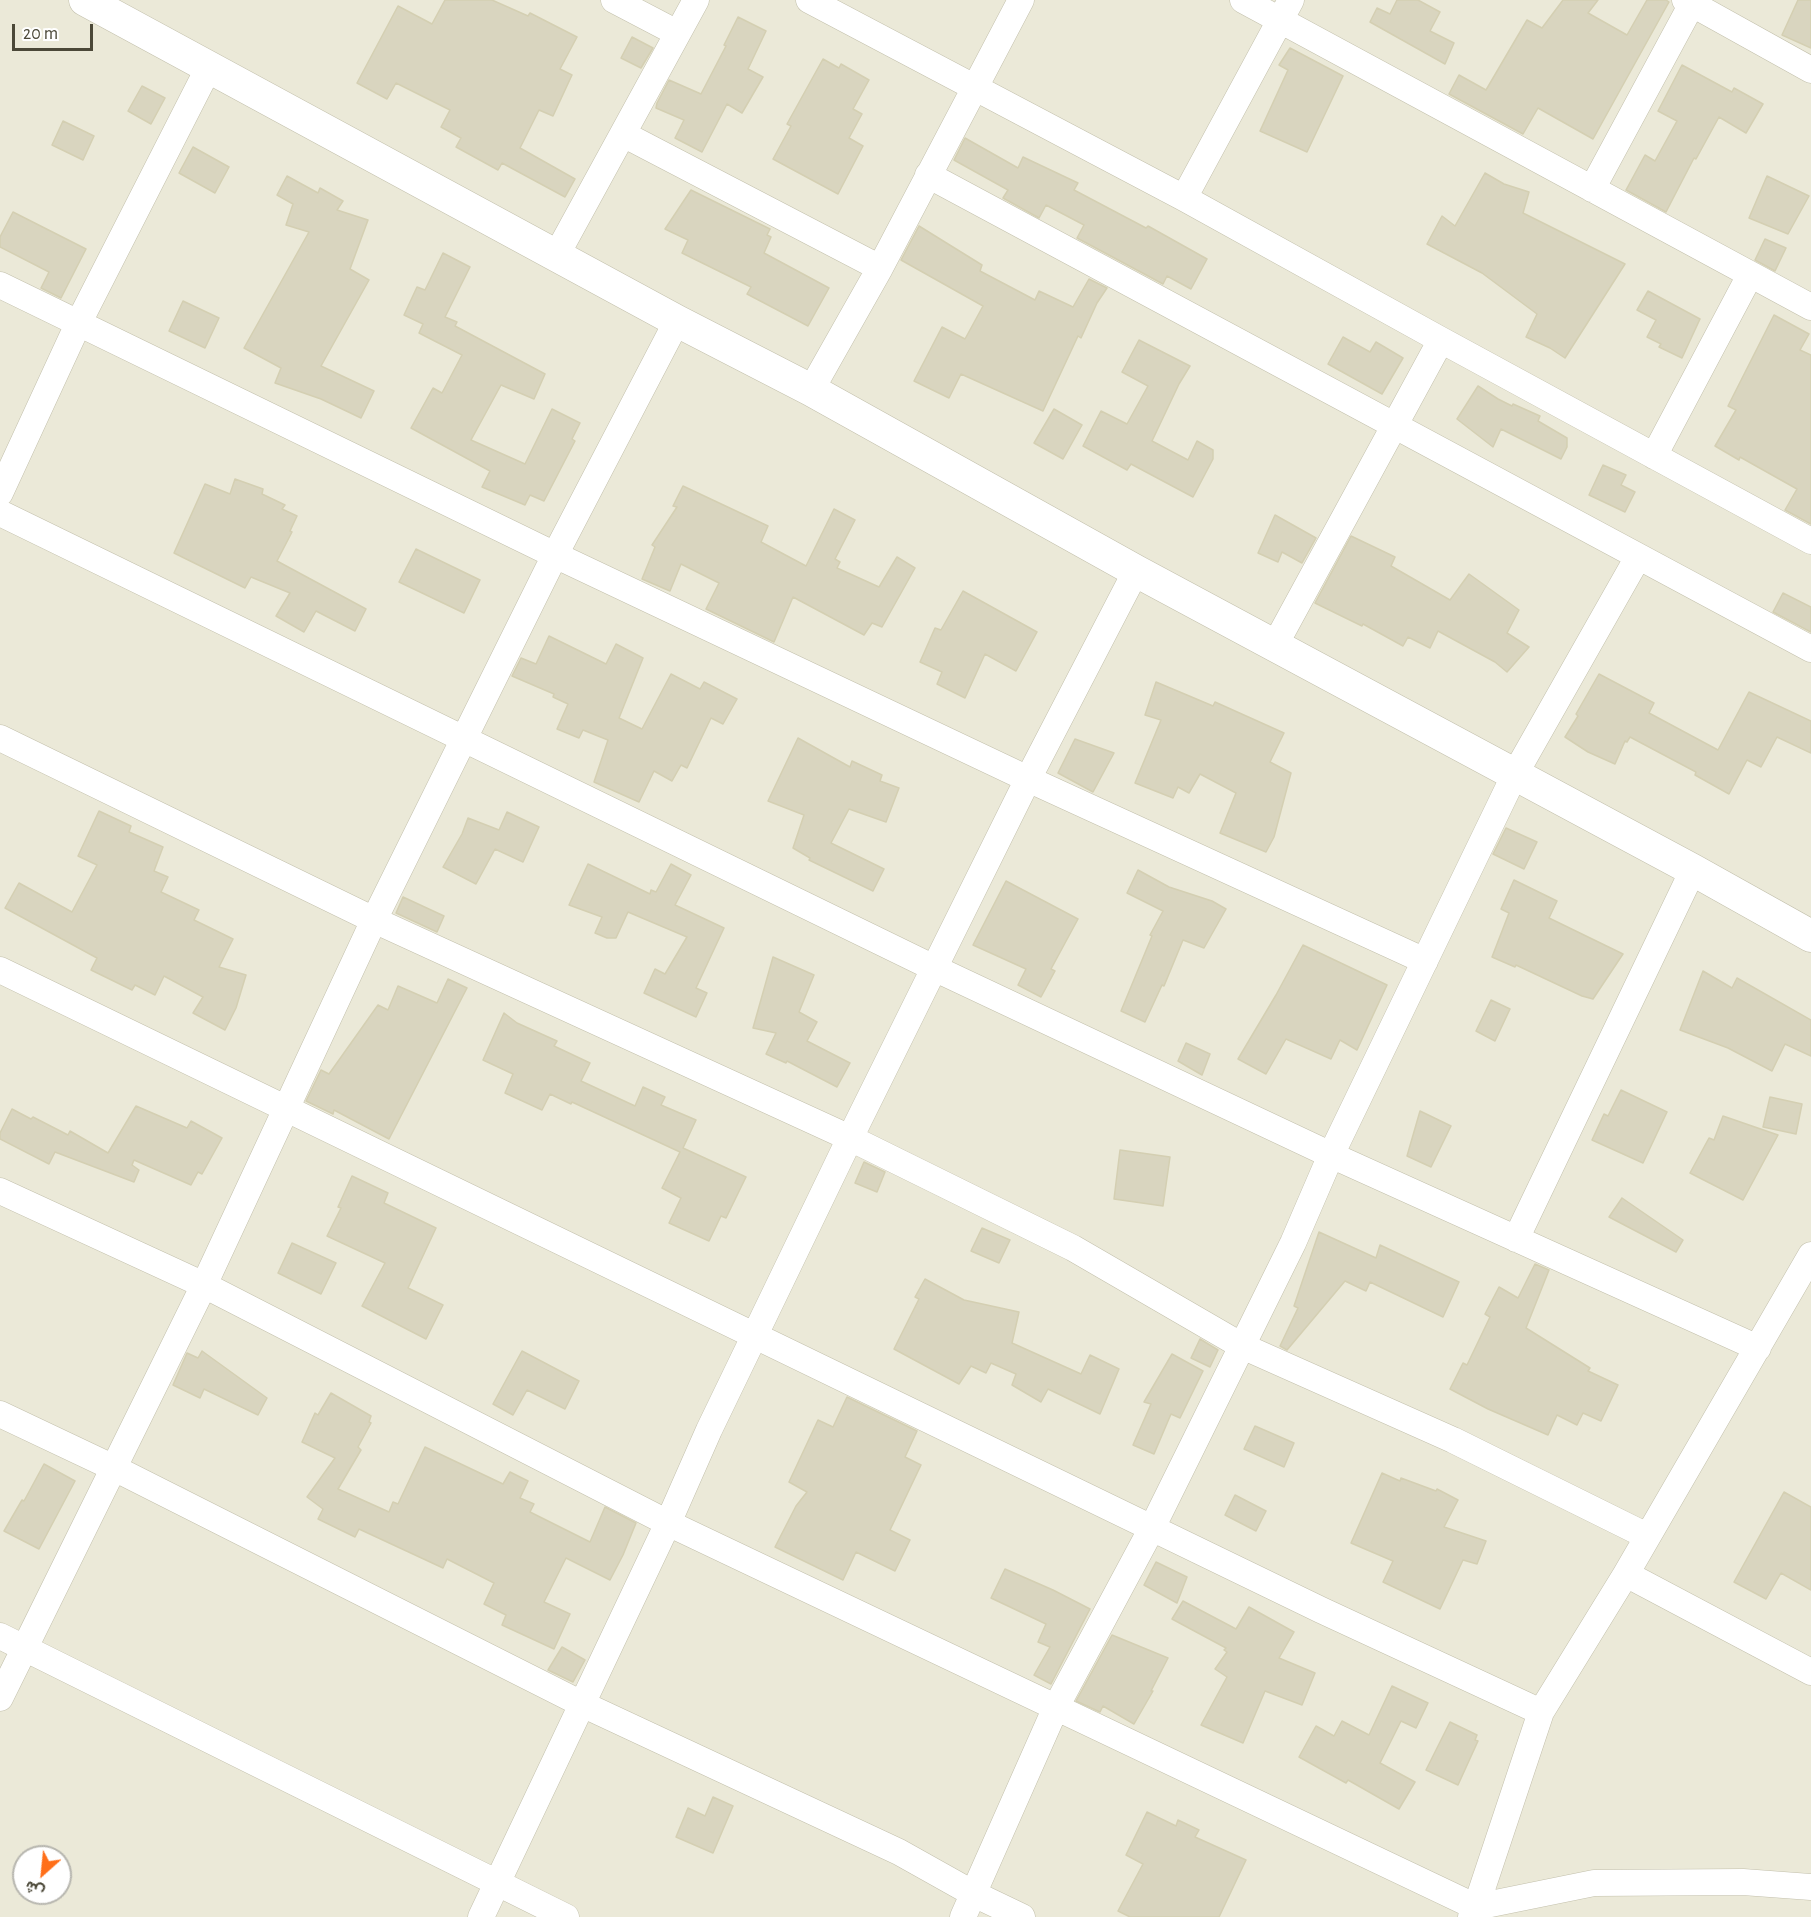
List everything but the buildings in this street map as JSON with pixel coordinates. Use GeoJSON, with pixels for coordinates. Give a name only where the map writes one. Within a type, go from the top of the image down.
{"type":"FeatureCollection","features":[{"type":"Feature","properties":{"kind":"street"},"geometry":{"type":"LineString","coordinates":[[614,0],[677,33]]}},
{"type":"Feature","properties":{"kind":"street"},"geometry":{"type":"LineString","coordinates":[[556,255],[696,0]]}},
{"type":"Feature","properties":{"kind":"street"},"geometry":{"type":"LineString","coordinates":[[810,0],[1184,198],[1811,541]]}},
{"type":"Feature","properties":{"kind":"street"},"geometry":{"type":"LineString","coordinates":[[811,390],[880,268],[1021,0]]}},
{"type":"Feature","properties":{"kind":"street"},"geometry":{"type":"LineString","coordinates":[[1243,0],[1286,10],[1592,189],[1811,307]]}},
{"type":"Feature","properties":{"kind":"street"},"geometry":{"type":"LineString","coordinates":[[88,1],[677,321],[811,390],[1136,571],[1693,870],[1811,936]]}},
{"type":"Feature","properties":{"kind":"street"},"geometry":{"type":"LineString","coordinates":[[1592,189],[1691,1],[1811,70]]}},
{"type":"Feature","properties":{"kind":"street"},"geometry":{"type":"LineString","coordinates":[[1184,198],[1286,10]]}},
{"type":"Feature","properties":{"kind":"street"},"geometry":{"type":"LineString","coordinates":[[0,493],[79,322],[209,67]]}},
{"type":"Feature","properties":{"kind":"street"},"geometry":{"type":"LineString","coordinates":[[623,134],[880,268]]}},
{"type":"Feature","properties":{"kind":"street"},"geometry":{"type":"LineString","coordinates":[[928,175],[1811,649]]}},
{"type":"Feature","properties":{"kind":"street"},"geometry":{"type":"LineString","coordinates":[[1654,456],[1750,275]]}},
{"type":"Feature","properties":{"kind":"street"},"geometry":{"type":"LineString","coordinates":[[0,285],[555,555],[1028,779],[1425,961]]}},
{"type":"Feature","properties":{"kind":"street"},"geometry":{"type":"LineString","coordinates":[[0,1698],[204,1285],[374,920],[555,555],[677,321]]}},
{"type":"Feature","properties":{"kind":"street"},"geometry":{"type":"LineString","coordinates":[[1275,645],[1441,340]]}},
{"type":"Feature","properties":{"kind":"street"},"geometry":{"type":"LineString","coordinates":[[0,513],[933,968],[1331,1155],[1758,1348]]}},
{"type":"Feature","properties":{"kind":"street"},"geometry":{"type":"LineString","coordinates":[[963,1917],[1056,1707],[1152,1528],[1293,1243],[1331,1155],[1515,774],[1638,557]]}},
{"type":"Feature","properties":{"kind":"street"},"geometry":{"type":"LineString","coordinates":[[481,1917],[668,1523],[709,1430],[850,1138],[1028,779],[1136,571]]}},
{"type":"Feature","properties":{"kind":"street"},"geometry":{"type":"LineString","coordinates":[[0,738],[374,920],[850,1138],[1073,1248],[1242,1346],[1453,1440],[1647,1536]]}},
{"type":"Feature","properties":{"kind":"street"},"geometry":{"type":"LineString","coordinates":[[1516,1239],[1693,870]]}},
{"type":"Feature","properties":{"kind":"street"},"geometry":{"type":"LineString","coordinates":[[0,970],[1321,1610],[1541,1712]]}},
{"type":"Feature","properties":{"kind":"street"},"geometry":{"type":"LineString","coordinates":[[0,1191],[204,1285],[668,1523],[1056,1707],[1473,1912],[1594,1883],[1743,1882],[1811,1887]]}},
{"type":"Feature","properties":{"kind":"street"},"geometry":{"type":"LineString","coordinates":[[1473,1912],[1541,1712],[1626,1574],[1811,1255]]}},
{"type":"Feature","properties":{"kind":"street"},"geometry":{"type":"LineString","coordinates":[[0,1414],[114,1468],[582,1704],[899,1852],[974,1894],[1022,1917]]}},
{"type":"Feature","properties":{"kind":"street"},"geometry":{"type":"LineString","coordinates":[[1626,1574],[1811,1672]]}},
{"type":"Feature","properties":{"kind":"street"},"geometry":{"type":"LineString","coordinates":[[0,1636],[566,1917]]}},
{"type":"Feature","properties":{"kind":"shaded area"},"geometry":{"type":"Polygon","coordinates":[[[0,0],[1811,0],[1811,1917],[0,1917],[0,0]]]}}]}
